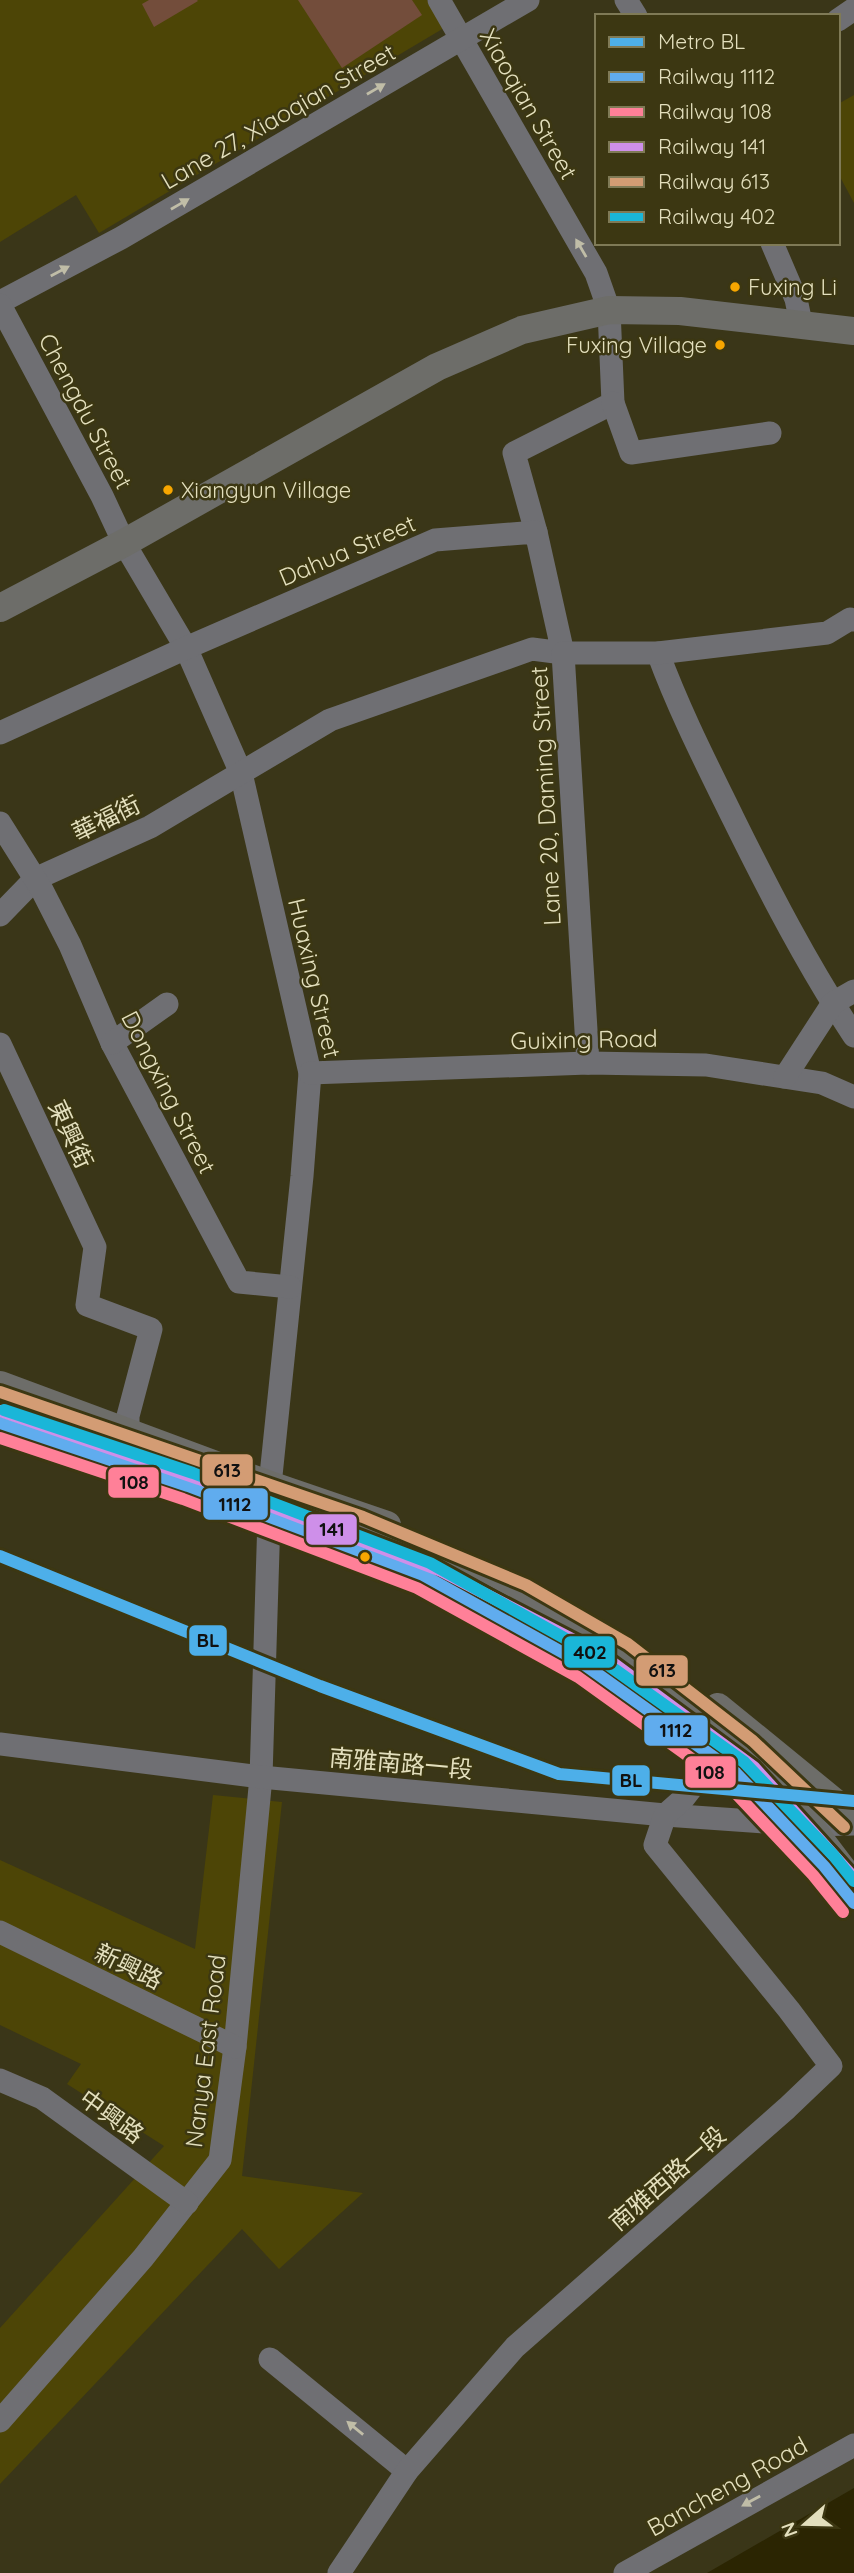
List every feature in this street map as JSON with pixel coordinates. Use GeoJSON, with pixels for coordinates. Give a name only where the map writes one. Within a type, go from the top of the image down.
{"type":"FeatureCollection","features":[{"type":"Feature","properties":{"kind":"main road"},"geometry":{"type":"LineString","coordinates":[[0,608],[124,543],[438,367],[522,330],[609,310],[680,311],[854,331]]}},
{"type":"Feature","properties":{"kind":"main road"},"geometry":{"type":"LineString","coordinates":[[0,1385],[128,1431],[270,1500],[308,1528],[362,1532],[540,1604],[692,1707],[749,1758],[809,1825],[854,1884]]}},
{"type":"Feature","properties":{"kind":"main road"},"geometry":{"type":"LineString","coordinates":[[0,1420],[270,1500],[464,1553],[572,1603],[651,1654],[768,1746],[849,1822]]}},
{"type":"Feature","properties":{"kind":"street","name":"Xiaoqian Street"},"geometry":{"type":"LineString","coordinates":[[439,0],[596,273],[609,310]]}},
{"type":"Feature","properties":{"kind":"street","name":"Lane 27, Xiaoqian Street"},"geometry":{"type":"LineString","coordinates":[[0,304],[121,238],[528,0]]}},
{"type":"Feature","properties":{"kind":"street"},"geometry":{"type":"LineString","coordinates":[[773,245],[796,299],[801,323]]}},
{"type":"Feature","properties":{"kind":"street","name":"Chengdu Street"},"geometry":{"type":"LineString","coordinates":[[0,304],[96,484],[124,543]]}},
{"type":"Feature","properties":{"kind":"street"},"geometry":{"type":"LineString","coordinates":[[609,310],[613,403],[631,453],[770,433]]}},
{"type":"Feature","properties":{"kind":"street"},"geometry":{"type":"LineString","coordinates":[[563,653],[536,532],[514,453],[613,403]]}},
{"type":"Feature","properties":{"kind":"street","name":"Dahua Street"},"geometry":{"type":"LineString","coordinates":[[0,733],[186,648],[435,540],[536,532]]}},
{"type":"Feature","properties":{"kind":"street"},"geometry":{"type":"LineString","coordinates":[[124,543],[186,648]]}},
{"type":"Feature","properties":{"kind":"street","name":"Lane 20, Daming Street"},"geometry":{"type":"LineString","coordinates":[[587,1063],[563,653],[658,653],[827,633],[850,619],[854,620]]}},
{"type":"Feature","properties":{"kind":"street","name":"Huaxing Street"},"geometry":{"type":"LineString","coordinates":[[186,648],[241,773],[310,1073],[270,1500]]}},
{"type":"Feature","properties":{"kind":"street","name":"華福街"},"geometry":{"type":"LineString","coordinates":[[0,915],[35,878],[150,827],[330,720],[532,649],[563,653]]}},
{"type":"Feature","properties":{"kind":"street"},"geometry":{"type":"LineString","coordinates":[[658,653],[680,711],[784,920],[854,1036]]}},
{"type":"Feature","properties":{"kind":"street"},"geometry":{"type":"LineString","coordinates":[[0,823],[35,878]]}},
{"type":"Feature","properties":{"kind":"street","name":"Dongxing Street"},"geometry":{"type":"LineString","coordinates":[[35,878],[70,945],[112,1043],[239,1282],[290,1287]]}},
{"type":"Feature","properties":{"kind":"street"},"geometry":{"type":"LineString","coordinates":[[785,1077],[833,1003],[854,991]]}},
{"type":"Feature","properties":{"kind":"street"},"geometry":{"type":"LineString","coordinates":[[112,1043],[167,1004]]}},
{"type":"Feature","properties":{"kind":"street","name":"東興街"},"geometry":{"type":"LineString","coordinates":[[0,1044],[95,1247],[87,1305],[151,1329],[128,1416],[128,1431]]}},
{"type":"Feature","properties":{"kind":"street","name":"Guixing Road"},"geometry":{"type":"LineString","coordinates":[[310,1073],[587,1063],[706,1065],[822,1083],[854,1097]]}},
{"type":"Feature","properties":{"kind":"street","name":"Nanya East Road"},"geometry":{"type":"LineString","coordinates":[[0,2421],[143,2258],[220,2160],[235,2047],[261,1777],[270,1500]]}},
{"type":"Feature","properties":{"kind":"street"},"geometry":{"type":"LineString","coordinates":[[665,1815],[683,1799],[700,1777],[704,1755],[692,1707]]}},
{"type":"Feature","properties":{"kind":"street","name":"南雅南路一段"},"geometry":{"type":"LineString","coordinates":[[0,1744],[261,1777],[665,1815],[809,1825],[849,1822]]}},
{"type":"Feature","properties":{"kind":"street","name":"南雅西路一段"},"geometry":{"type":"LineString","coordinates":[[339,2573],[407,2471],[515,2347],[787,2108],[831,2066],[789,2010],[654,1845],[665,1815]]}},
{"type":"Feature","properties":{"kind":"street","name":"新興路"},"geometry":{"type":"LineString","coordinates":[[0,1932],[235,2047]]}},
{"type":"Feature","properties":{"kind":"street","name":"中興路"},"geometry":{"type":"LineString","coordinates":[[0,2080],[42,2098],[187,2203]]}},
{"type":"Feature","properties":{"kind":"street"},"geometry":{"type":"LineString","coordinates":[[270,2359],[407,2471]]}},
{"type":"Feature","properties":{"kind":"street","name":"Bancheng Road"},"geometry":{"type":"LineString","coordinates":[[625,2573],[854,2445]]}},
{"type":"Feature","properties":{"kind":"shaded area"},"geometry":{"type":"Polygon","coordinates":[[[0,0],[427,0],[444,28],[99,233],[76,195],[0,242],[0,0]]]}},
{"type":"Feature","properties":{"kind":"shaded area"},"geometry":{"type":"Polygon","coordinates":[[[149,0],[198,1],[154,27],[142,4],[149,0]]]}},
{"type":"Feature","properties":{"kind":"shaded area"},"geometry":{"type":"Polygon","coordinates":[[[298,0],[412,0],[422,15],[342,68],[298,0]]]}},
{"type":"Feature","properties":{"kind":"shaded area"},"geometry":{"type":"Polygon","coordinates":[[[854,95],[854,203],[840,177],[840,103],[854,95]]]}},
{"type":"Feature","properties":{"kind":"shaded area"},"geometry":{"type":"Polygon","coordinates":[[[213,1795],[282,1802],[242,2176],[363,2193],[279,2269],[242,2229],[0,2484],[0,2328],[164,2146],[67,2084],[81,2064],[0,2025],[0,1860],[195,1949],[213,1795]]]}},
{"type":"Feature","properties":{"kind":"shaded area"},"geometry":{"type":"Polygon","coordinates":[[[854,2488],[854,2573],[707,2573],[854,2488]]]}},
{"type":"Feature","properties":{"kind":"metro line","name":"BL"},"geometry":{"type":"LineString","coordinates":[[0,1556],[320,1686],[559,1774],[854,1801]]}},
{"type":"Feature","properties":{"kind":"rail line","name":"613"},"geometry":{"type":"LineString","coordinates":[[0,1392],[363,1517],[526,1585],[628,1644],[753,1741],[844,1827]]}},
{"type":"Feature","properties":{"kind":"rail line","name":"402"},"geometry":{"type":"LineString","coordinates":[[4,1410],[193,1473],[430,1563],[593,1654],[744,1762],[834,1856],[854,1881]]}},
{"type":"Feature","properties":{"kind":"rail line","name":"141"},"geometry":{"type":"LineString","coordinates":[[0,1411],[199,1479],[441,1571],[601,1654],[754,1767],[854,1878]]}},
{"type":"Feature","properties":{"kind":"rail line","name":"1112"},"geometry":{"type":"LineString","coordinates":[[0,1423],[188,1486],[423,1575],[585,1665],[736,1773],[824,1866],[854,1903]]}},
{"type":"Feature","properties":{"kind":"rail line","name":"108"},"geometry":{"type":"LineString","coordinates":[[0,1438],[183,1499],[417,1588],[578,1677],[727,1784],[813,1875],[843,1912]]}},
{"type":"Feature","properties":{"kind":"place","name":"Fuxing Li"},"geometry":{"type":"Point","coordinates":[735,287]}},
{"type":"Feature","properties":{"kind":"place","name":"Fuxing Village"},"geometry":{"type":"Point","coordinates":[720,345]}},
{"type":"Feature","properties":{"kind":"place","name":"Xiangyun Village"},"geometry":{"type":"Point","coordinates":[168,490]}}]}
